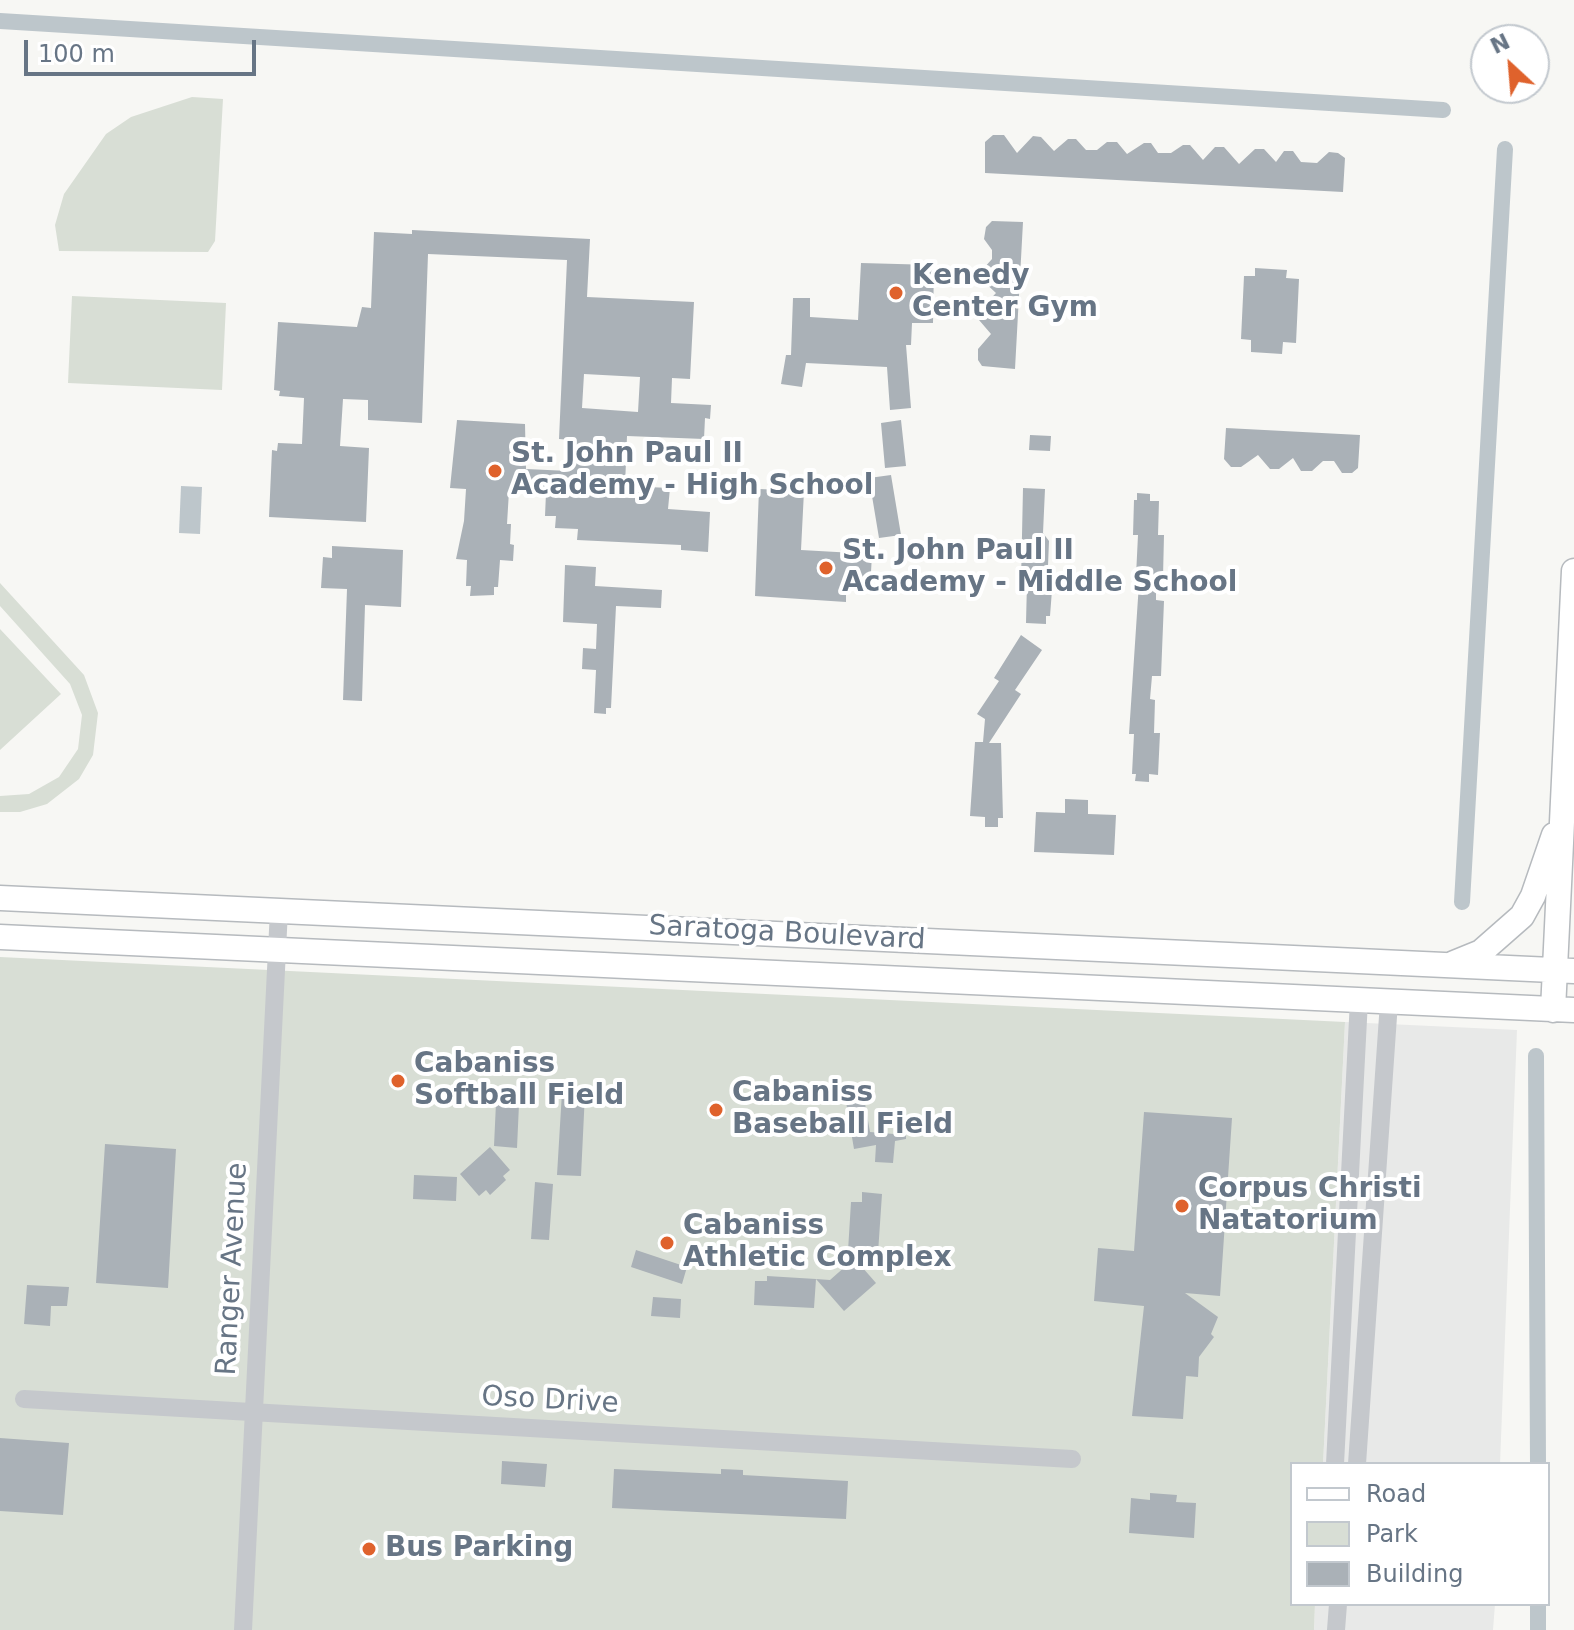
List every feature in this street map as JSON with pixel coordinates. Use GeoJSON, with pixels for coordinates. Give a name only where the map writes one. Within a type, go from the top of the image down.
{"type":"FeatureCollection","features":[{"type":"Feature","properties":{"kind":"main road"},"geometry":{"type":"LineString","coordinates":[[1564,1010],[1560,873],[1574,571]]}},
{"type":"Feature","properties":{"kind":"main road"},"geometry":{"type":"LineString","coordinates":[[1447,965],[1481,952],[1522,916],[1533,896],[1563,806]]}},
{"type":"Feature","properties":{"kind":"main road"},"geometry":{"type":"LineString","coordinates":[[1560,873],[1574,898]]}},
{"type":"Feature","properties":{"kind":"main road","name":"Saratoga Boulevard"},"geometry":{"type":"LineString","coordinates":[[0,898],[1565,970]]}},
{"type":"Feature","properties":{"kind":"main road","name":"Saratoga Boulevard"},"geometry":{"type":"LineString","coordinates":[[0,937],[1564,1010]]}},
{"type":"Feature","properties":{"kind":"street","name":"Ranger Avenue"},"geometry":{"type":"LineString","coordinates":[[243,1630],[279,910]]}},
{"type":"Feature","properties":{"kind":"street"},"geometry":{"type":"LineString","coordinates":[[1335,1462],[1359,1000]]}},
{"type":"Feature","properties":{"kind":"street"},"geometry":{"type":"LineString","coordinates":[[1357,1462],[1389,1002]]}},
{"type":"Feature","properties":{"kind":"street","name":"Oso Drive"},"geometry":{"type":"LineString","coordinates":[[24,1399],[1072,1459]]}},
{"type":"Feature","properties":{"kind":"street"},"geometry":{"type":"LineString","coordinates":[[1336,1630],[1338,1606]]}},
{"type":"Feature","properties":{"kind":"shaded area"},"geometry":{"type":"Polygon","coordinates":[[[181,486],[202,487],[200,534],[179,533],[181,486]]]}},
{"type":"Feature","properties":{"kind":"shaded area"},"geometry":{"type":"Polygon","coordinates":[[[1345,1022],[1517,1030],[1500,1462],[1323,1462],[1345,1022]]]}},
{"type":"Feature","properties":{"kind":"shaded area"},"geometry":{"type":"Polygon","coordinates":[[[1315,1606],[1495,1606],[1493,1630],[1314,1630],[1315,1606]]]}},
{"type":"Feature","properties":{"kind":"green space"},"geometry":{"type":"Polygon","coordinates":[[[192,97],[223,99],[215,241],[208,252],[59,251],[55,225],[64,194],[106,134],[131,117],[192,97]]]}},
{"type":"Feature","properties":{"kind":"green space"},"geometry":{"type":"Polygon","coordinates":[[[72,296],[226,303],[222,390],[68,383],[72,296]]]}},
{"type":"Feature","properties":{"kind":"green space"},"geometry":{"type":"Polygon","coordinates":[[[0,583],[84,675],[98,713],[93,755],[79,779],[47,804],[20,812],[0,812],[0,796],[29,794],[59,777],[78,749],[82,715],[70,684],[0,606],[0,583]]]}},
{"type":"Feature","properties":{"kind":"green space"},"geometry":{"type":"Polygon","coordinates":[[[0,629],[61,694],[0,750],[0,629]]]}},
{"type":"Feature","properties":{"kind":"green space","name":"Cabaniss Athletic Complex"},"geometry":{"type":"Polygon","coordinates":[[[0,957],[1345,1022],[1323,1462],[1290,1462],[1290,1606],[1315,1606],[1314,1630],[0,1630],[0,957]]]}},
{"type":"Feature","properties":{"kind":"building"},"geometry":{"type":"Polygon","coordinates":[[[993,135],[1004,135],[1017,153],[1033,136],[1041,137],[1054,151],[1068,139],[1076,139],[1086,150],[1097,150],[1107,142],[1117,142],[1127,154],[1144,143],[1151,143],[1158,153],[1171,153],[1183,145],[1190,145],[1203,160],[1215,147],[1224,147],[1239,164],[1255,149],[1264,149],[1276,162],[1284,151],[1293,151],[1301,162],[1317,163],[1329,152],[1338,153],[1345,158],[1343,192],[985,173],[985,142],[993,135]]]}},
{"type":"Feature","properties":{"kind":"building"},"geometry":{"type":"Polygon","coordinates":[[[992,221],[1023,222],[1015,369],[982,366],[978,360],[978,349],[991,334],[979,320],[980,310],[996,293],[982,280],[983,269],[992,259],[992,250],[984,239],[986,227],[992,221]]]}},
{"type":"Feature","properties":{"kind":"building"},"geometry":{"type":"Polygon","coordinates":[[[412,230],[590,239],[587,297],[694,302],[690,379],[672,378],[671,403],[711,405],[710,419],[705,418],[704,439],[627,436],[625,486],[670,488],[668,509],[710,512],[708,552],[681,550],[681,545],[577,540],[578,529],[555,528],[556,516],[545,516],[546,493],[509,491],[507,524],[511,524],[513,561],[500,560],[498,587],[494,587],[494,595],[470,596],[471,586],[466,586],[467,560],[456,559],[464,521],[466,489],[450,488],[457,420],[525,424],[526,469],[569,471],[571,440],[559,439],[567,260],[428,254],[422,423],[368,420],[368,400],[343,399],[340,446],[369,448],[366,522],[269,517],[272,450],[277,451],[278,443],[302,444],[304,398],[279,396],[280,391],[274,390],[278,322],[357,327],[362,307],[371,308],[374,232],[412,234],[412,230]],[[584,374],[582,408],[638,412],[640,377],[584,374]]]}},
{"type":"Feature","properties":{"kind":"building"},"geometry":{"type":"Polygon","coordinates":[[[861,263],[934,265],[933,323],[912,323],[911,345],[906,345],[911,408],[890,410],[887,367],[806,363],[802,387],[781,384],[786,355],[791,355],[793,298],[810,298],[810,317],[858,320],[861,263]]]}},
{"type":"Feature","properties":{"kind":"building"},"geometry":{"type":"Polygon","coordinates":[[[1255,268],[1287,270],[1286,278],[1299,279],[1296,343],[1283,342],[1282,354],[1251,352],[1251,340],[1241,339],[1244,276],[1255,276],[1255,268]]]}},
{"type":"Feature","properties":{"kind":"building"},"geometry":{"type":"Polygon","coordinates":[[[901,420],[906,466],[885,468],[881,423],[901,420]]]}},
{"type":"Feature","properties":{"kind":"building"},"geometry":{"type":"Polygon","coordinates":[[[1226,428],[1360,435],[1358,468],[1352,473],[1342,473],[1334,461],[1323,461],[1312,471],[1301,471],[1293,458],[1279,469],[1270,469],[1258,455],[1241,467],[1231,467],[1224,459],[1226,428]]]}},
{"type":"Feature","properties":{"kind":"building"},"geometry":{"type":"Polygon","coordinates":[[[1030,435],[1051,436],[1050,451],[1029,450],[1030,435]]]}},
{"type":"Feature","properties":{"kind":"building"},"geometry":{"type":"Polygon","coordinates":[[[891,475],[901,535],[879,538],[869,478],[891,475]]]}},
{"type":"Feature","properties":{"kind":"building"},"geometry":{"type":"Polygon","coordinates":[[[1023,488],[1045,489],[1043,533],[1049,541],[1047,590],[1052,590],[1050,616],[1046,616],[1046,624],[1026,623],[1027,582],[1021,582],[1023,488]]]}},
{"type":"Feature","properties":{"kind":"building"},"geometry":{"type":"Polygon","coordinates":[[[759,489],[804,491],[801,550],[872,554],[870,590],[846,588],[846,602],[755,596],[759,489]]]}},
{"type":"Feature","properties":{"kind":"building"},"geometry":{"type":"Polygon","coordinates":[[[1137,493],[1150,494],[1150,501],[1159,501],[1158,535],[1164,535],[1163,577],[1156,577],[1156,600],[1164,601],[1161,676],[1152,676],[1150,699],[1155,700],[1154,733],[1160,733],[1158,775],[1149,774],[1149,782],[1135,781],[1136,774],[1132,774],[1134,734],[1129,734],[1139,583],[1136,576],[1138,535],[1133,535],[1137,493]]]}},
{"type":"Feature","properties":{"kind":"building"},"geometry":{"type":"Polygon","coordinates":[[[332,546],[403,550],[401,607],[365,605],[362,701],[343,700],[347,589],[321,588],[323,557],[332,558],[332,546]]]}},
{"type":"Feature","properties":{"kind":"building"},"geometry":{"type":"Polygon","coordinates":[[[565,565],[596,567],[595,586],[662,590],[661,608],[616,606],[611,708],[606,708],[606,714],[594,713],[596,670],[582,669],[583,648],[596,649],[597,624],[563,622],[565,565]]]}},
{"type":"Feature","properties":{"kind":"building"},"geometry":{"type":"Polygon","coordinates":[[[1021,635],[1042,650],[1015,690],[1021,694],[989,743],[1001,743],[1003,818],[998,818],[998,827],[985,827],[985,817],[970,816],[975,742],[983,742],[985,719],[977,714],[999,681],[994,678],[1021,635]]]}},
{"type":"Feature","properties":{"kind":"building"},"geometry":{"type":"Polygon","coordinates":[[[1065,799],[1088,800],[1088,814],[1116,815],[1114,855],[1034,852],[1036,812],[1065,813],[1065,799]]]}},
{"type":"Feature","properties":{"kind":"building"},"geometry":{"type":"Polygon","coordinates":[[[562,1092],[585,1093],[581,1176],[557,1175],[562,1092]]]}},
{"type":"Feature","properties":{"kind":"building"},"geometry":{"type":"Polygon","coordinates":[[[863,1092],[870,1132],[906,1135],[906,1139],[895,1141],[893,1163],[875,1162],[876,1145],[854,1149],[845,1096],[863,1092]]]}},
{"type":"Feature","properties":{"kind":"building"},"geometry":{"type":"Polygon","coordinates":[[[496,1103],[519,1104],[517,1148],[494,1146],[496,1103]]]}},
{"type":"Feature","properties":{"kind":"building","name":"Corpus Christi Natatorium"},"geometry":{"type":"Polygon","coordinates":[[[1144,1112],[1232,1118],[1220,1296],[1185,1293],[1218,1317],[1211,1334],[1214,1337],[1199,1357],[1198,1377],[1186,1376],[1183,1419],[1132,1416],[1144,1306],[1094,1301],[1098,1248],[1134,1251],[1144,1112]]]}},
{"type":"Feature","properties":{"kind":"building"},"geometry":{"type":"Polygon","coordinates":[[[105,1144],[176,1149],[168,1288],[96,1283],[105,1144]]]}},
{"type":"Feature","properties":{"kind":"building"},"geometry":{"type":"Polygon","coordinates":[[[490,1147],[510,1170],[503,1176],[506,1180],[490,1195],[486,1190],[479,1196],[460,1174],[490,1147]]]}},
{"type":"Feature","properties":{"kind":"building"},"geometry":{"type":"Polygon","coordinates":[[[414,1175],[457,1177],[456,1201],[413,1199],[414,1175]]]}},
{"type":"Feature","properties":{"kind":"building"},"geometry":{"type":"Polygon","coordinates":[[[535,1182],[553,1184],[549,1240],[531,1239],[535,1182]]]}},
{"type":"Feature","properties":{"kind":"building"},"geometry":{"type":"Polygon","coordinates":[[[862,1192],[882,1194],[878,1253],[848,1251],[851,1202],[862,1202],[862,1192]]]}},
{"type":"Feature","properties":{"kind":"building"},"geometry":{"type":"Polygon","coordinates":[[[636,1250],[687,1267],[682,1284],[631,1267],[636,1250]]]}},
{"type":"Feature","properties":{"kind":"building"},"geometry":{"type":"Polygon","coordinates":[[[848,1251],[876,1283],[844,1311],[816,1279],[830,1280],[847,1265],[848,1251]]]}},
{"type":"Feature","properties":{"kind":"building"},"geometry":{"type":"Polygon","coordinates":[[[767,1276],[816,1279],[814,1308],[754,1305],[755,1281],[767,1281],[767,1276]]]}},
{"type":"Feature","properties":{"kind":"building"},"geometry":{"type":"Polygon","coordinates":[[[27,1285],[69,1287],[67,1306],[51,1306],[50,1326],[24,1324],[27,1285]]]}},
{"type":"Feature","properties":{"kind":"building"},"geometry":{"type":"Polygon","coordinates":[[[653,1297],[681,1299],[680,1318],[651,1316],[653,1297]]]}},
{"type":"Feature","properties":{"kind":"building"},"geometry":{"type":"Polygon","coordinates":[[[0,1438],[69,1443],[63,1515],[0,1511],[0,1438]]]}},
{"type":"Feature","properties":{"kind":"building"},"geometry":{"type":"Polygon","coordinates":[[[502,1461],[547,1464],[545,1487],[501,1484],[502,1461]]]}},
{"type":"Feature","properties":{"kind":"building"},"geometry":{"type":"Polygon","coordinates":[[[614,1469],[721,1474],[721,1469],[743,1470],[743,1475],[848,1481],[846,1519],[612,1508],[614,1469]]]}},
{"type":"Feature","properties":{"kind":"building"},"geometry":{"type":"Polygon","coordinates":[[[1150,1493],[1177,1495],[1176,1502],[1196,1503],[1194,1538],[1129,1533],[1131,1498],[1150,1500],[1150,1493]]]}},
{"type":"Feature","properties":{"kind":"waterway"},"geometry":{"type":"LineString","coordinates":[[0,21],[1443,110]]}},
{"type":"Feature","properties":{"kind":"waterway"},"geometry":{"type":"LineString","coordinates":[[1462,902],[1505,149]]}},
{"type":"Feature","properties":{"kind":"waterway"},"geometry":{"type":"LineString","coordinates":[[1536,1056],[1538,1462]]}},
{"type":"Feature","properties":{"kind":"waterway"},"geometry":{"type":"LineString","coordinates":[[1538,1606],[1538,1630]]}},
{"type":"Feature","properties":{"kind":"place","name":"Kenedy Center Gym"},"geometry":{"type":"Point","coordinates":[896,293]}},
{"type":"Feature","properties":{"kind":"place","name":"St. John Paul II Academy - High School"},"geometry":{"type":"Point","coordinates":[495,471]}},
{"type":"Feature","properties":{"kind":"place","name":"St. John Paul II Academy - Middle School"},"geometry":{"type":"Point","coordinates":[826,568]}},
{"type":"Feature","properties":{"kind":"place","name":"Cabaniss Softball Field"},"geometry":{"type":"Point","coordinates":[398,1081]}},
{"type":"Feature","properties":{"kind":"place","name":"Cabaniss Baseball Field"},"geometry":{"type":"Point","coordinates":[716,1110]}},
{"type":"Feature","properties":{"kind":"place","name":"Corpus Christi Natatorium"},"geometry":{"type":"Point","coordinates":[1182,1206]}},
{"type":"Feature","properties":{"kind":"place","name":"Cabaniss Athletic Complex"},"geometry":{"type":"Point","coordinates":[667,1243]}},
{"type":"Feature","properties":{"kind":"place","name":"Bus Parking"},"geometry":{"type":"Point","coordinates":[369,1549]}}]}
